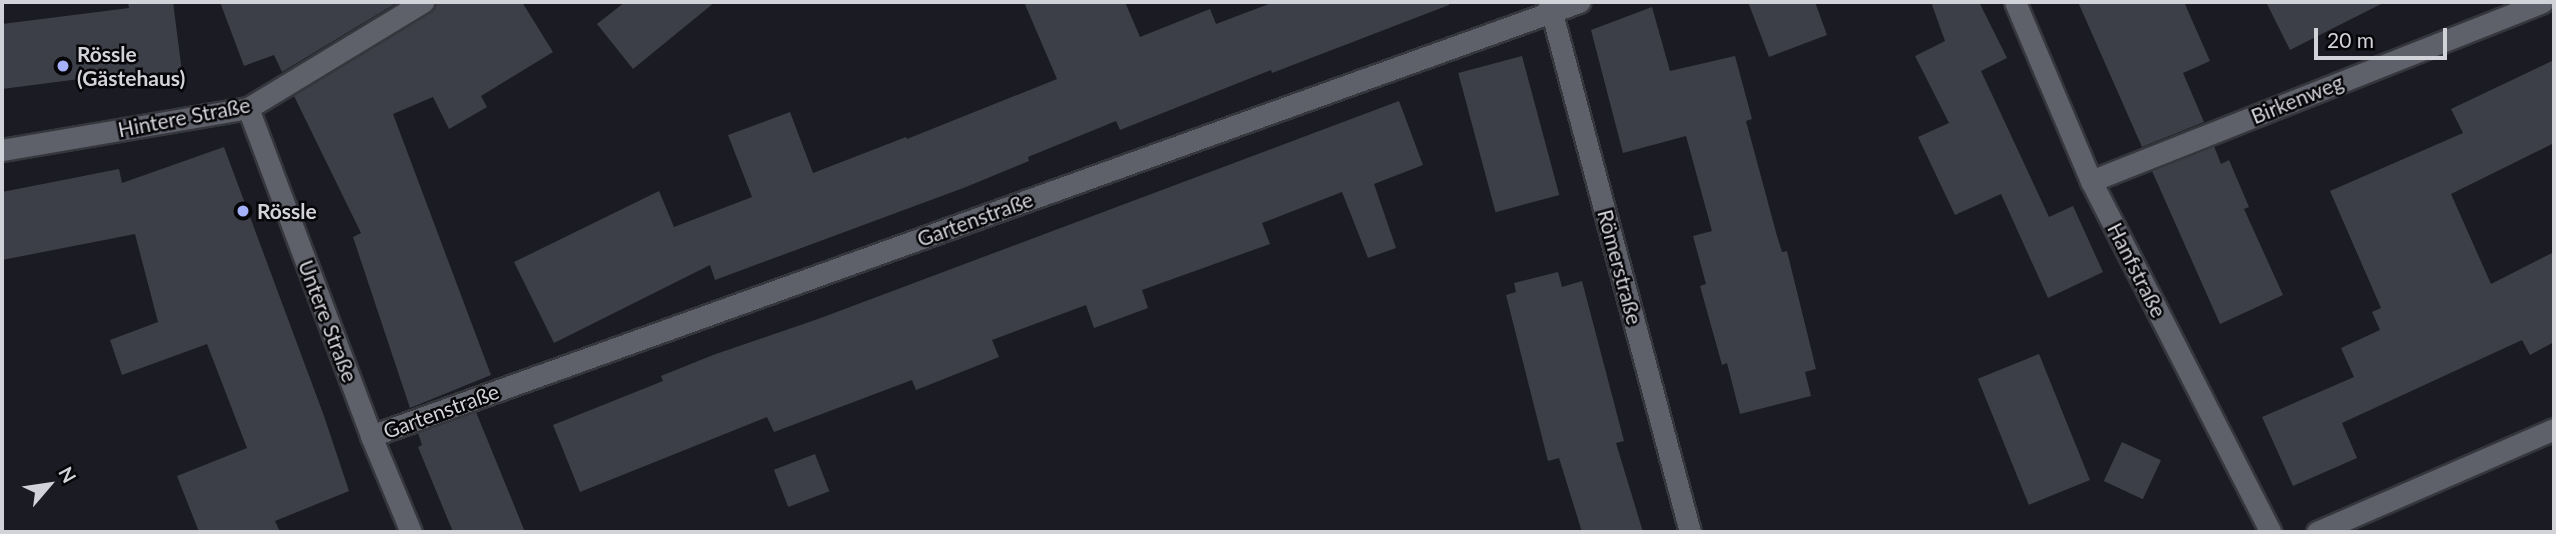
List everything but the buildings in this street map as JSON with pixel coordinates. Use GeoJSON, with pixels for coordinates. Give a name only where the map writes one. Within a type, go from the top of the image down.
{"type":"FeatureCollection","features":[{"type":"Feature","properties":{"kind":"street","name":"Hintere Straße"},"geometry":{"type":"LineString","coordinates":[[2,149],[248,108],[423,2]]}},
{"type":"Feature","properties":{"kind":"street","name":"Gartenstraße"},"geometry":{"type":"LineString","coordinates":[[371,436],[1551,7],[1579,2]]}},
{"type":"Feature","properties":{"kind":"street","name":"Hanfstraße"},"geometry":{"type":"LineString","coordinates":[[2015,2],[2091,181],[2271,532]]}},
{"type":"Feature","properties":{"kind":"street","name":"Birkenweg"},"geometry":{"type":"LineString","coordinates":[[2091,181],[2542,2]]}},
{"type":"Feature","properties":{"kind":"street","name":"Römerstraße"},"geometry":{"type":"LineString","coordinates":[[1551,7],[1690,532]]}},
{"type":"Feature","properties":{"kind":"street","name":"Untere Straße"},"geometry":{"type":"LineString","coordinates":[[248,108],[371,436],[411,532]]}},
{"type":"Feature","properties":{"kind":"street"},"geometry":{"type":"LineString","coordinates":[[2317,532],[2554,429]]}},
{"type":"Feature","properties":{"kind":"place","name":"Rössle (Gästehaus)"},"geometry":{"type":"Point","coordinates":[63,66]}},
{"type":"Feature","properties":{"kind":"place","name":"Rössle"},"geometry":{"type":"Point","coordinates":[243,211]}}]}
